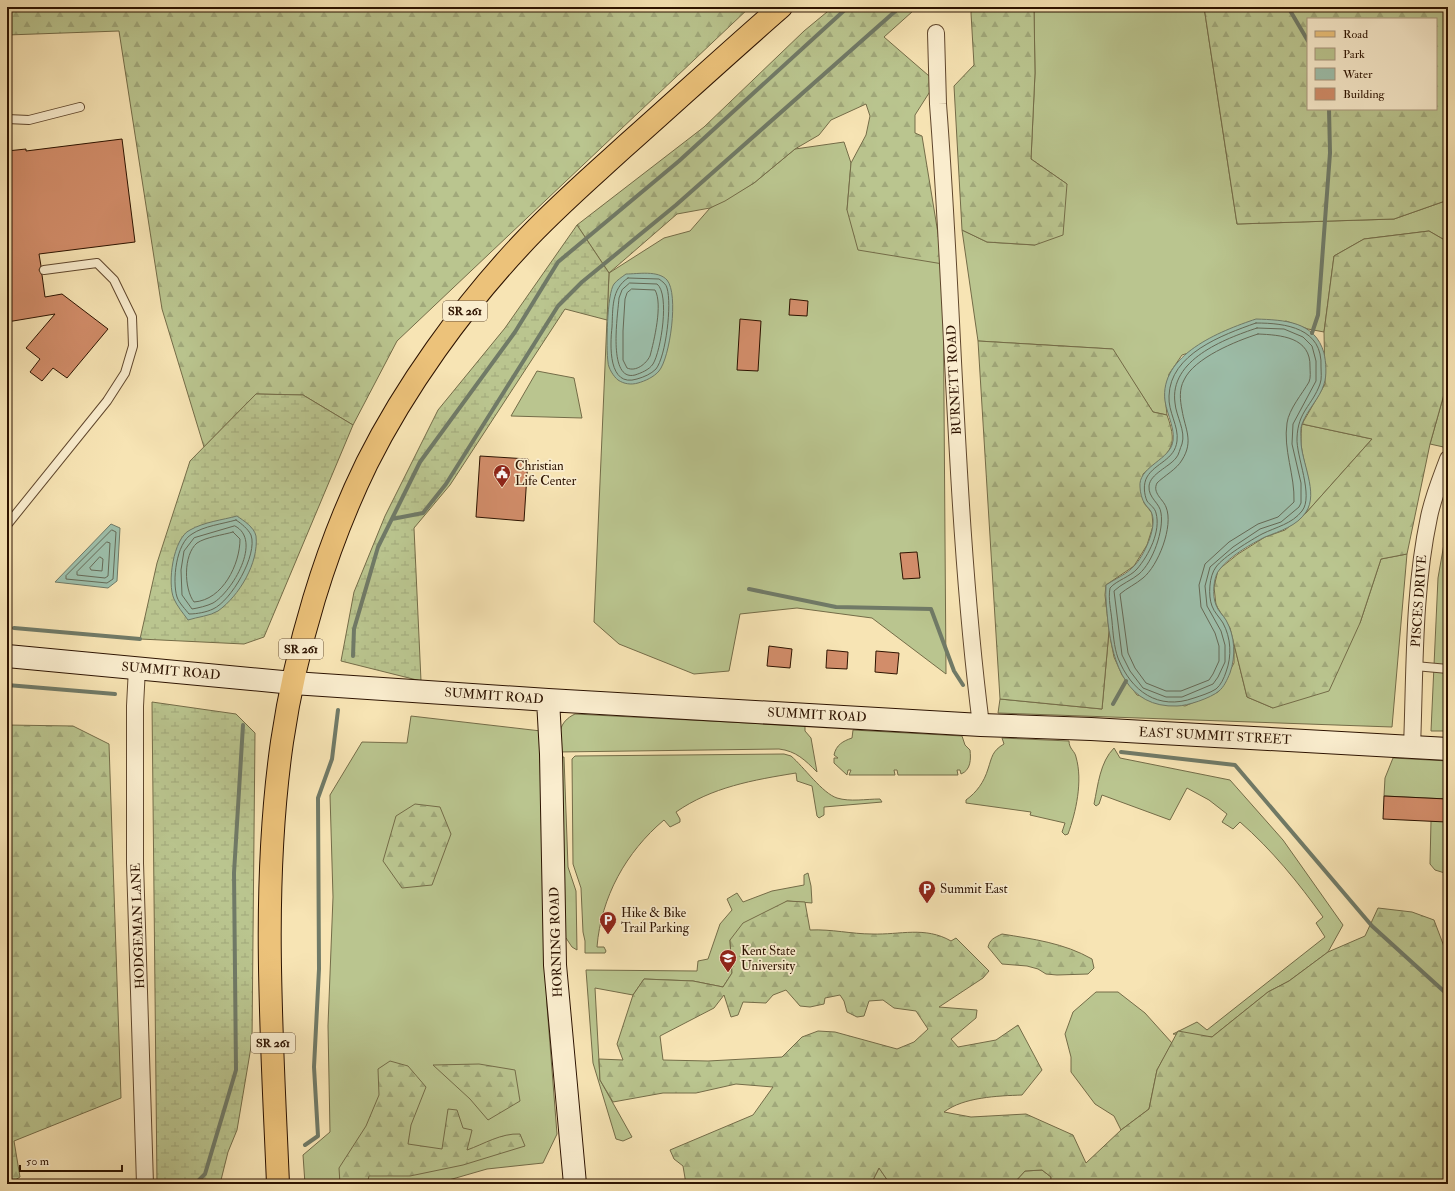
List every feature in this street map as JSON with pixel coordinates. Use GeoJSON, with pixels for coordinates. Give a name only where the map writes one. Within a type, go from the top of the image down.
{"type":"FeatureCollection","features":[{"type":"Feature","properties":{"kind":"main road","name":"SR 261"},"geometry":{"type":"LineString","coordinates":[[278,1184],[274,1066],[271,877],[281,750],[293,682],[316,595],[347,507],[366,466],[414,382],[469,306],[520,246],[573,194],[781,7]]}},
{"type":"Feature","properties":{"kind":"main road","name":"SUMMIT ROAD"},"geometry":{"type":"LineString","coordinates":[[7,656],[293,682],[548,700],[981,725]]}},
{"type":"Feature","properties":{"kind":"main road","name":"HORNING ROAD"},"geometry":{"type":"LineString","coordinates":[[548,700],[551,754],[555,965],[575,1184]]}},
{"type":"Feature","properties":{"kind":"main road","name":"EAST SUMMIT STREET"},"geometry":{"type":"LineString","coordinates":[[981,725],[1448,749]]}},
{"type":"Feature","properties":{"kind":"street","name":"BURNETT ROAD"},"geometry":{"type":"LineString","coordinates":[[936,33],[938,104],[964,551],[973,661],[981,725]]}},
{"type":"Feature","properties":{"kind":"street","name":"PISCES DRIVE"},"geometry":{"type":"LineString","coordinates":[[1412,747],[1421,564],[1429,515],[1444,478],[1448,459]]}},
{"type":"Feature","properties":{"kind":"street","name":"HODGEMAN LANE"},"geometry":{"type":"LineString","coordinates":[[137,668],[135,706],[135,864],[145,1184]]}},
{"type":"Feature","properties":{"kind":"lane"},"geometry":{"type":"LineString","coordinates":[[7,119],[29,120],[80,107]]}},
{"type":"Feature","properties":{"kind":"lane"},"geometry":{"type":"LineString","coordinates":[[7,524],[107,401],[125,374],[133,346],[132,317],[114,280],[97,263],[44,270]]}},
{"type":"Feature","properties":{"kind":"lane"},"geometry":{"type":"LineString","coordinates":[[1415,666],[1448,669]]}},
{"type":"Feature","properties":{"kind":"green space"},"geometry":{"type":"Polygon","coordinates":[[[7,7],[750,7],[397,341],[353,425],[303,395],[256,394],[204,447],[162,309],[119,31],[7,35],[7,7]]]}},
{"type":"Feature","properties":{"kind":"green space"},"geometry":{"type":"Polygon","coordinates":[[[833,7],[926,7],[913,11],[884,37],[936,82],[915,115],[915,133],[922,136],[943,264],[858,250],[847,210],[851,163],[866,135],[870,116],[866,104],[831,120],[819,135],[795,149],[754,183],[725,201],[710,208],[677,214],[609,273],[577,225],[704,127],[804,31],[833,7]]]}},
{"type":"Feature","properties":{"kind":"green space"},"geometry":{"type":"Polygon","coordinates":[[[972,7],[1034,7],[1035,73],[1031,159],[1067,184],[1063,235],[1035,245],[987,242],[962,230],[954,86],[974,65],[971,13],[972,7]]]}},
{"type":"Feature","properties":{"kind":"green space"},"geometry":{"type":"Polygon","coordinates":[[[1034,7],[1204,7],[1237,224],[1394,219],[1448,200],[1448,242],[1429,231],[1364,239],[1334,256],[1324,332],[1308,329],[1286,321],[1182,355],[1169,374],[1165,396],[1167,415],[1153,412],[1112,349],[978,341],[962,230],[987,242],[1035,245],[1067,184],[1031,159],[1035,73],[1034,7]]]}},
{"type":"Feature","properties":{"kind":"green space"},"geometry":{"type":"Polygon","coordinates":[[[1204,7],[1448,7],[1448,200],[1394,219],[1237,224],[1204,7]]]}},
{"type":"Feature","properties":{"kind":"green space"},"geometry":{"type":"Polygon","coordinates":[[[844,142],[851,163],[847,210],[943,264],[946,674],[872,618],[797,608],[740,614],[729,671],[694,674],[619,644],[594,622],[609,273],[664,238],[690,231],[710,208],[754,183],[795,149],[844,142]]]}},
{"type":"Feature","properties":{"kind":"green space"},"geometry":{"type":"Polygon","coordinates":[[[577,225],[609,273],[607,320],[565,309],[450,485],[414,528],[421,681],[341,661],[354,592],[385,516],[438,410],[505,328],[577,225]]]}},
{"type":"Feature","properties":{"kind":"green space"},"geometry":{"type":"Polygon","coordinates":[[[1429,231],[1448,242],[1448,380],[1430,444],[1407,554],[1381,559],[1360,623],[1329,691],[1273,708],[1247,697],[1230,628],[1216,605],[1214,587],[1218,570],[1238,554],[1265,537],[1285,530],[1306,513],[1372,439],[1302,424],[1325,384],[1324,332],[1334,256],[1364,239],[1429,231]]]}},
{"type":"Feature","properties":{"kind":"green space"},"geometry":{"type":"Polygon","coordinates":[[[978,341],[1113,349],[1153,412],[1167,415],[1171,427],[1172,444],[1165,455],[1143,474],[1144,503],[1152,513],[1153,526],[1147,545],[1134,566],[1106,585],[1105,595],[1109,631],[1102,709],[1000,699],[978,341]]]}},
{"type":"Feature","properties":{"kind":"green space"},"geometry":{"type":"Polygon","coordinates":[[[537,371],[574,378],[582,418],[511,416],[537,371]]]}},
{"type":"Feature","properties":{"kind":"green space"},"geometry":{"type":"Polygon","coordinates":[[[1448,380],[1448,448],[1430,444],[1448,380]]]}},
{"type":"Feature","properties":{"kind":"green space"},"geometry":{"type":"Polygon","coordinates":[[[256,394],[303,395],[353,425],[264,637],[244,644],[140,639],[157,563],[190,461],[256,394]]]}},
{"type":"Feature","properties":{"kind":"green space"},"geometry":{"type":"Polygon","coordinates":[[[1302,424],[1372,439],[1306,513],[1310,495],[1302,452],[1302,424]]]}},
{"type":"Feature","properties":{"kind":"green space"},"geometry":{"type":"Polygon","coordinates":[[[1448,521],[1448,731],[1431,731],[1438,578],[1448,521]]]}},
{"type":"Feature","properties":{"kind":"green space"},"geometry":{"type":"Polygon","coordinates":[[[1407,554],[1392,727],[998,713],[1000,699],[1102,709],[1109,631],[1114,657],[1122,675],[1137,695],[1185,706],[1218,692],[1234,663],[1234,644],[1247,697],[1273,708],[1360,623],[1381,559],[1407,554]]]}},
{"type":"Feature","properties":{"kind":"green space"},"geometry":{"type":"Polygon","coordinates":[[[152,702],[236,714],[255,733],[252,1041],[237,1130],[228,1152],[220,1184],[157,1184],[152,702]]]}},
{"type":"Feature","properties":{"kind":"green space"},"geometry":{"type":"Polygon","coordinates":[[[575,714],[805,726],[805,731],[811,738],[817,772],[795,754],[779,749],[558,752],[559,735],[562,725],[569,717],[575,714]]]}},
{"type":"Feature","properties":{"kind":"green space"},"geometry":{"type":"Polygon","coordinates":[[[411,716],[541,731],[547,1006],[557,1134],[543,1163],[487,1169],[435,1184],[305,1184],[303,1155],[330,1132],[328,1026],[333,897],[330,795],[362,742],[407,743],[411,716]]]}},
{"type":"Feature","properties":{"kind":"green space"},"geometry":{"type":"Polygon","coordinates":[[[7,725],[73,726],[109,744],[121,1098],[14,1141],[20,1177],[9,1184],[7,1184],[7,725]]]}},
{"type":"Feature","properties":{"kind":"green space"},"geometry":{"type":"Polygon","coordinates":[[[853,730],[962,736],[965,745],[970,750],[970,764],[967,770],[961,774],[960,770],[957,770],[958,775],[898,775],[897,770],[894,770],[895,775],[849,775],[851,770],[848,770],[847,775],[834,763],[834,758],[838,758],[834,755],[840,744],[852,738],[853,730]]]}},
{"type":"Feature","properties":{"kind":"green space"},"geometry":{"type":"Polygon","coordinates":[[[1002,738],[1069,741],[1078,766],[1079,786],[1074,816],[1068,834],[1065,835],[1062,832],[1065,823],[1030,815],[1031,812],[966,803],[966,800],[974,794],[982,782],[995,752],[1004,744],[1002,738]]]}},
{"type":"Feature","properties":{"kind":"green space"},"geometry":{"type":"Polygon","coordinates":[[[1114,748],[1120,758],[1230,780],[1283,840],[1343,925],[1328,952],[1289,981],[1268,992],[1212,1037],[1173,1034],[1197,1022],[1207,1030],[1325,937],[1316,923],[1323,917],[1284,867],[1252,833],[1240,822],[1233,829],[1222,822],[1227,814],[1209,800],[1187,788],[1170,820],[1102,795],[1099,804],[1096,806],[1094,804],[1100,774],[1109,754],[1114,748]]]}},
{"type":"Feature","properties":{"kind":"green space"},"geometry":{"type":"Polygon","coordinates":[[[784,754],[791,756],[825,791],[837,798],[847,800],[880,799],[882,802],[824,807],[824,815],[819,818],[817,816],[812,786],[797,781],[796,773],[733,786],[704,796],[690,803],[676,812],[680,822],[670,827],[664,820],[638,846],[627,861],[610,893],[599,928],[597,947],[604,947],[606,951],[605,953],[585,953],[581,888],[573,864],[572,759],[575,756],[784,754]]]}},
{"type":"Feature","properties":{"kind":"green space"},"geometry":{"type":"Polygon","coordinates":[[[558,757],[564,757],[568,867],[576,891],[577,950],[572,947],[566,938],[563,937],[558,757]]]}},
{"type":"Feature","properties":{"kind":"green space"},"geometry":{"type":"Polygon","coordinates":[[[1393,758],[1448,761],[1448,874],[1435,870],[1430,864],[1431,821],[1446,821],[1447,799],[1384,796],[1385,778],[1393,758]]]}},
{"type":"Feature","properties":{"kind":"green space"},"geometry":{"type":"Polygon","coordinates":[[[415,804],[440,807],[451,834],[432,885],[402,888],[383,861],[396,816],[415,804]]]}},
{"type":"Feature","properties":{"kind":"green space"},"geometry":{"type":"Polygon","coordinates":[[[808,873],[811,886],[812,903],[787,901],[730,940],[732,973],[723,987],[693,981],[644,979],[633,995],[595,988],[600,1080],[632,1137],[623,1141],[616,1139],[593,1063],[586,970],[697,971],[698,961],[708,959],[720,924],[732,910],[727,899],[737,893],[743,902],[772,891],[804,885],[804,875],[808,873]]]}},
{"type":"Feature","properties":{"kind":"green space"},"geometry":{"type":"Polygon","coordinates":[[[787,901],[805,902],[810,930],[872,934],[922,932],[941,936],[951,941],[956,938],[989,971],[983,978],[939,1007],[977,1010],[976,1018],[951,1039],[958,1047],[996,1040],[1018,1025],[1042,1070],[1022,1095],[971,1100],[952,1107],[944,1112],[971,1117],[1026,1114],[1073,1135],[1086,1163],[1121,1130],[1149,1109],[1157,1070],[1178,1031],[1212,1037],[1268,992],[1289,981],[1328,952],[1365,936],[1378,908],[1412,912],[1434,920],[1448,957],[1448,1184],[1082,1184],[1081,1180],[1078,1184],[1051,1184],[1051,1177],[1042,1170],[1025,1171],[1013,1184],[890,1184],[879,1168],[871,1184],[686,1184],[683,1166],[674,1159],[670,1150],[753,1115],[773,1087],[736,1084],[696,1093],[663,1093],[613,1102],[600,1080],[599,1059],[623,1060],[617,1044],[633,995],[644,979],[693,981],[723,987],[732,973],[730,940],[743,923],[787,901]],[[786,990],[773,995],[766,1003],[743,1002],[738,1015],[731,1017],[724,995],[714,1008],[660,1036],[663,1060],[708,1061],[782,1057],[802,1037],[818,1031],[835,1032],[897,1049],[914,1042],[928,1029],[916,1011],[894,1008],[883,1000],[869,1001],[864,1016],[857,1017],[847,1012],[844,1001],[840,995],[825,998],[824,1004],[810,1007],[800,1006],[786,990]]]}},
{"type":"Feature","properties":{"kind":"green space"},"geometry":{"type":"Polygon","coordinates":[[[1002,934],[1048,942],[1070,949],[1092,959],[1094,968],[1088,974],[1057,975],[1046,974],[1038,969],[1027,966],[1002,964],[988,947],[991,940],[1002,934]]]}},
{"type":"Feature","properties":{"kind":"green space"},"geometry":{"type":"Polygon","coordinates":[[[1096,992],[1118,992],[1145,1013],[1172,1043],[1157,1070],[1149,1109],[1121,1130],[1114,1116],[1095,1104],[1071,1072],[1071,1057],[1065,1034],[1073,1012],[1096,992]]]}},
{"type":"Feature","properties":{"kind":"green space"},"geometry":{"type":"Polygon","coordinates":[[[390,1061],[408,1066],[426,1087],[411,1125],[408,1144],[442,1149],[448,1109],[457,1110],[463,1128],[472,1130],[467,1150],[499,1137],[513,1134],[520,1134],[525,1146],[463,1165],[410,1176],[369,1176],[367,1184],[340,1184],[339,1168],[366,1126],[379,1095],[378,1069],[390,1061]]]}},
{"type":"Feature","properties":{"kind":"green space"},"geometry":{"type":"Polygon","coordinates":[[[479,1064],[515,1070],[520,1101],[488,1120],[470,1099],[433,1065],[479,1064]]]}},
{"type":"Feature","properties":{"kind":"green space"},"geometry":{"type":"Polygon","coordinates":[[[879,1168],[890,1184],[871,1184],[879,1168]]]}},
{"type":"Feature","properties":{"kind":"green space"},"geometry":{"type":"Polygon","coordinates":[[[1042,1170],[1051,1177],[1051,1184],[1013,1184],[1025,1171],[1042,1170]]]}},
{"type":"Feature","properties":{"kind":"water"},"geometry":{"type":"Polygon","coordinates":[[[648,273],[658,275],[667,280],[671,287],[673,312],[670,340],[663,364],[659,371],[652,377],[633,384],[628,384],[618,380],[615,377],[609,367],[607,355],[607,334],[612,289],[614,284],[626,274],[648,273]]]}},
{"type":"Feature","properties":{"kind":"water"},"geometry":{"type":"Polygon","coordinates":[[[1256,319],[1277,320],[1297,324],[1306,328],[1314,334],[1320,342],[1324,353],[1326,377],[1324,384],[1320,394],[1301,426],[1302,449],[1310,486],[1310,504],[1306,512],[1298,521],[1288,528],[1265,537],[1241,551],[1224,564],[1216,576],[1214,586],[1215,601],[1218,609],[1229,626],[1234,646],[1232,666],[1225,683],[1219,691],[1205,699],[1181,706],[1160,705],[1146,700],[1135,691],[1126,681],[1119,668],[1110,638],[1106,604],[1106,585],[1134,566],[1142,556],[1149,542],[1153,527],[1153,520],[1150,510],[1142,498],[1140,489],[1141,480],[1143,475],[1169,451],[1172,445],[1173,429],[1165,401],[1166,385],[1172,370],[1182,358],[1195,347],[1226,330],[1256,319]]]}},
{"type":"Feature","properties":{"kind":"water"},"geometry":{"type":"Polygon","coordinates":[[[237,516],[251,527],[256,536],[256,546],[251,568],[240,588],[226,605],[215,613],[188,620],[174,599],[172,592],[171,583],[173,562],[179,542],[184,535],[195,527],[237,516]]]}},
{"type":"Feature","properties":{"kind":"water"},"geometry":{"type":"Polygon","coordinates":[[[111,524],[120,528],[117,581],[108,588],[55,582],[111,524]]]}},
{"type":"Feature","properties":{"kind":"building"},"geometry":{"type":"Polygon","coordinates":[[[122,139],[135,242],[39,254],[41,266],[39,270],[42,275],[45,297],[62,294],[108,329],[67,378],[53,368],[42,381],[30,372],[40,359],[26,348],[55,314],[7,322],[7,151],[26,149],[26,151],[122,139]]]}},
{"type":"Feature","properties":{"kind":"building"},"geometry":{"type":"Polygon","coordinates":[[[790,299],[808,301],[807,316],[789,315],[790,299]]]}},
{"type":"Feature","properties":{"kind":"building"},"geometry":{"type":"Polygon","coordinates":[[[740,319],[761,321],[758,371],[737,370],[740,319]]]}},
{"type":"Feature","properties":{"kind":"building","name":"Christian Life Center"},"geometry":{"type":"Polygon","coordinates":[[[480,456],[528,459],[524,521],[476,517],[480,456]]]}},
{"type":"Feature","properties":{"kind":"building"},"geometry":{"type":"Polygon","coordinates":[[[917,552],[920,578],[903,579],[900,553],[917,552]]]}},
{"type":"Feature","properties":{"kind":"building"},"geometry":{"type":"Polygon","coordinates":[[[769,646],[792,649],[790,668],[767,666],[769,646]]]}},
{"type":"Feature","properties":{"kind":"building"},"geometry":{"type":"Polygon","coordinates":[[[827,650],[848,652],[847,669],[826,668],[827,650]]]}},
{"type":"Feature","properties":{"kind":"building"},"geometry":{"type":"Polygon","coordinates":[[[876,651],[899,653],[897,674],[875,672],[876,651]]]}},
{"type":"Feature","properties":{"kind":"building"},"geometry":{"type":"Polygon","coordinates":[[[1384,796],[1447,799],[1446,822],[1383,819],[1384,796]]]}},
{"type":"Feature","properties":{"kind":"waterway"},"geometry":{"type":"LineString","coordinates":[[353,656],[354,629],[378,547],[420,462],[515,332],[558,262],[679,161],[848,7]]}},
{"type":"Feature","properties":{"kind":"waterway"},"geometry":{"type":"LineString","coordinates":[[392,519],[423,513],[446,484],[558,306],[582,282],[676,205],[900,7]]}},
{"type":"Feature","properties":{"kind":"waterway"},"geometry":{"type":"LineString","coordinates":[[1288,7],[1307,39]]}},
{"type":"Feature","properties":{"kind":"waterway"},"geometry":{"type":"LineString","coordinates":[[1312,333],[1318,315],[1330,153],[1329,110]]}},
{"type":"Feature","properties":{"kind":"waterway"},"geometry":{"type":"LineString","coordinates":[[749,589],[836,607],[931,609],[954,671],[963,685]]}},
{"type":"Feature","properties":{"kind":"waterway"},"geometry":{"type":"LineString","coordinates":[[14,628],[140,639]]}},
{"type":"Feature","properties":{"kind":"waterway"},"geometry":{"type":"LineString","coordinates":[[1113,704],[1126,681]]}},
{"type":"Feature","properties":{"kind":"waterway"},"geometry":{"type":"LineString","coordinates":[[7,685],[115,694]]}},
{"type":"Feature","properties":{"kind":"waterway"},"geometry":{"type":"LineString","coordinates":[[305,1145],[318,1136],[314,1067],[319,969],[318,798],[332,759],[338,710]]}},
{"type":"Feature","properties":{"kind":"waterway"},"geometry":{"type":"LineString","coordinates":[[195,1184],[205,1174],[236,1070],[234,873],[243,725]]}},
{"type":"Feature","properties":{"kind":"waterway"},"geometry":{"type":"LineString","coordinates":[[1121,752],[1235,765],[1372,926],[1448,995]]}},
{"type":"Feature","properties":{"kind":"place","name":"Christian Life Center"},"geometry":{"type":"Point","coordinates":[502,488]}},
{"type":"Feature","properties":{"kind":"place","name":"Summit East"},"geometry":{"type":"Point","coordinates":[927,904]}},
{"type":"Feature","properties":{"kind":"place","name":"Hike & Bike Trail Parking"},"geometry":{"type":"Point","coordinates":[608,935]}},
{"type":"Feature","properties":{"kind":"place","name":"Kent State University"},"geometry":{"type":"Point","coordinates":[728,973]}}]}
